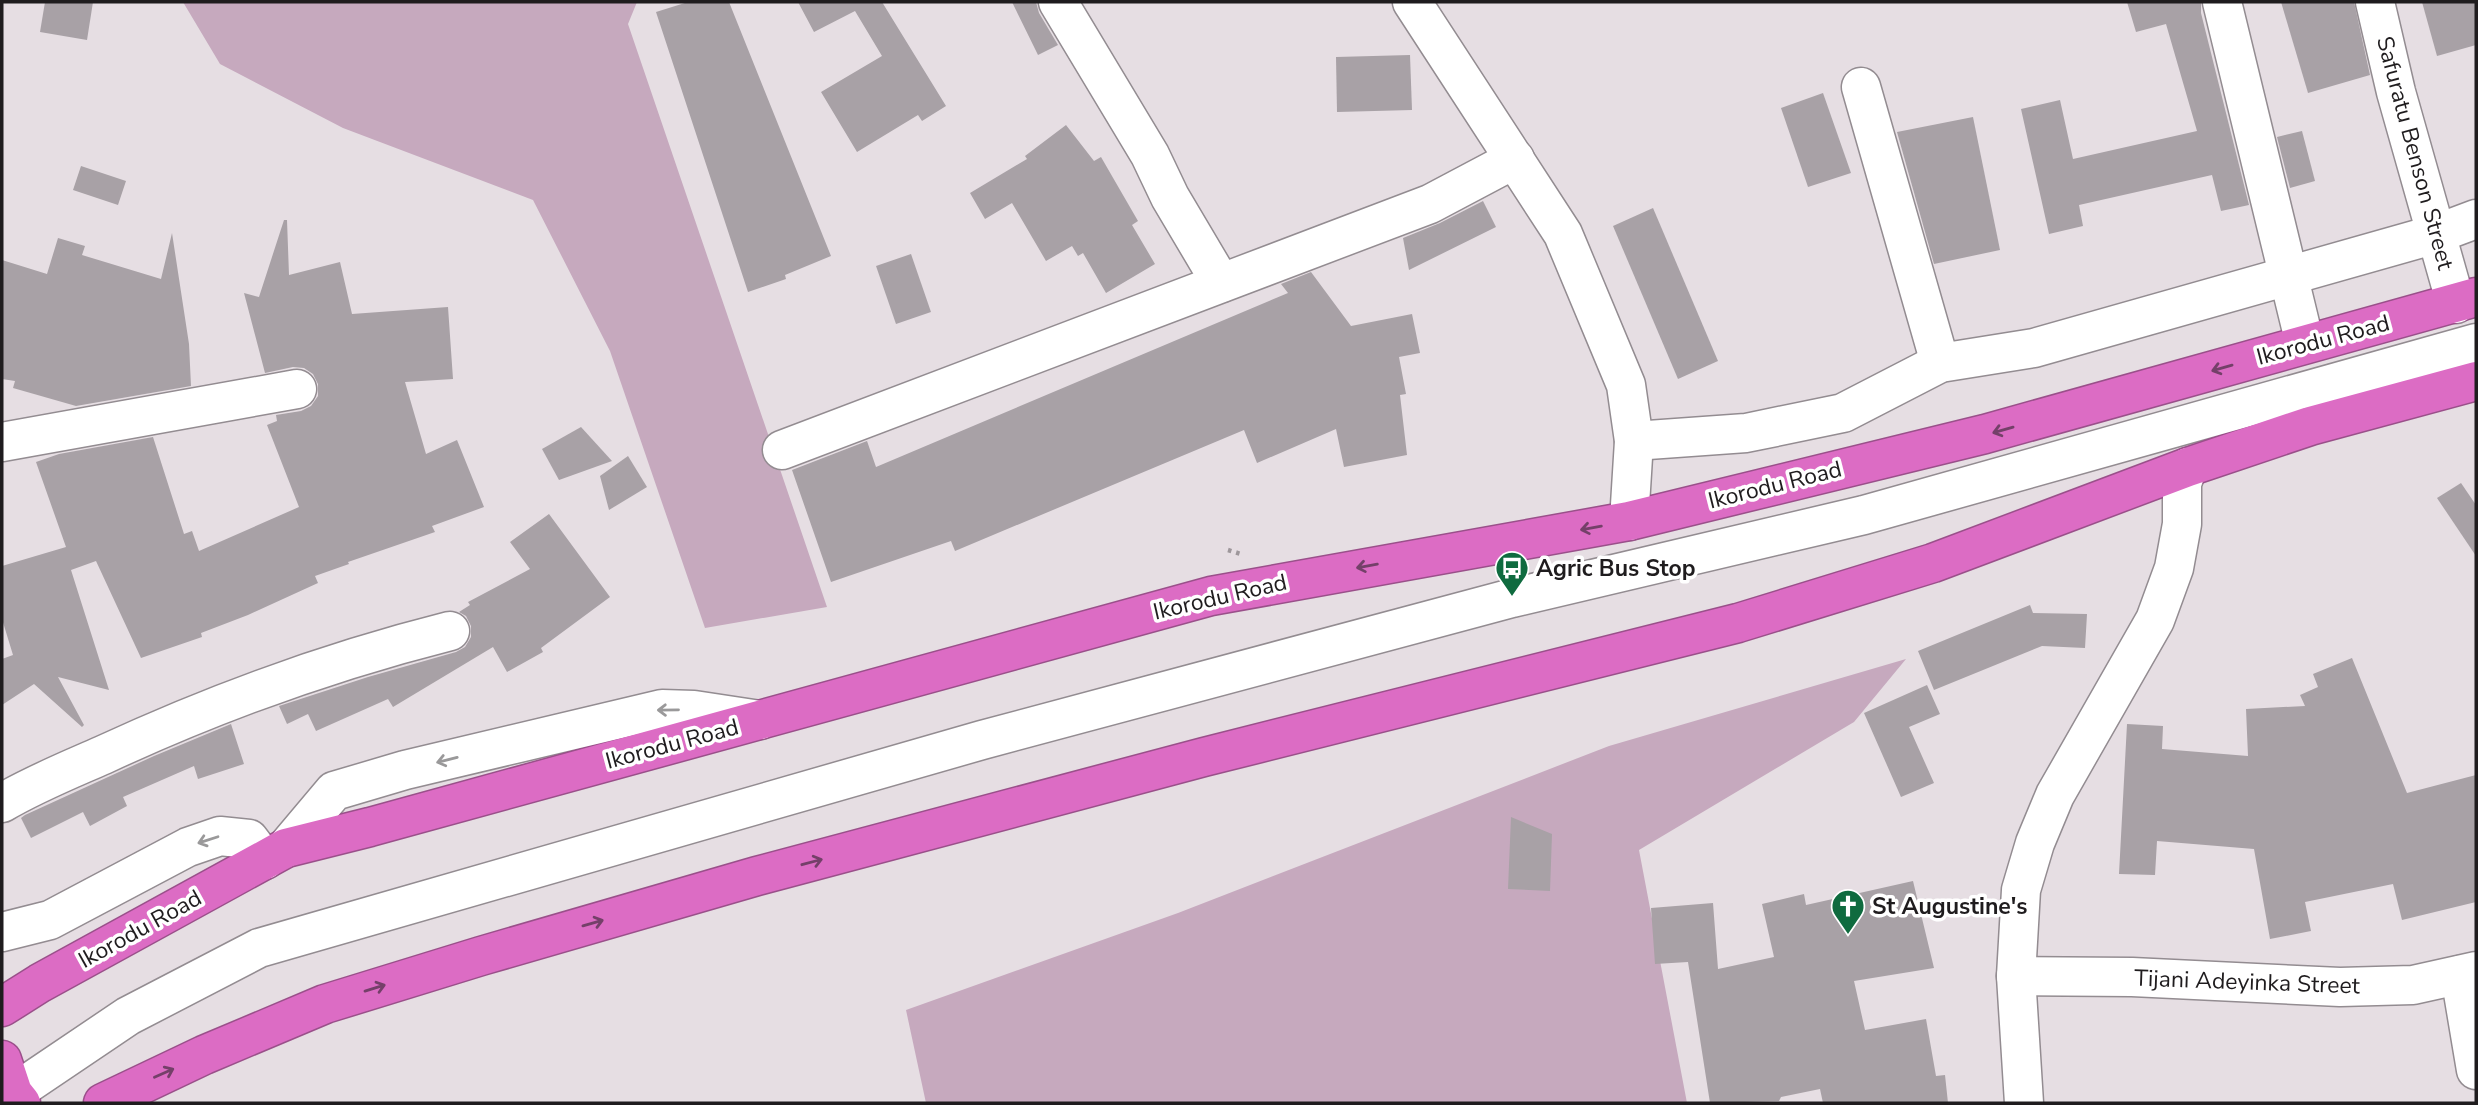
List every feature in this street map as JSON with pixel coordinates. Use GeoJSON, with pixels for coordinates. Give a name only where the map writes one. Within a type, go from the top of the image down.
{"type":"FeatureCollection","features":[{"type":"Feature","properties":{"kind":"highway","name":"Ikorodu Road"},"geometry":{"type":"LineString","coordinates":[[2,1007],[276,854],[1211,596],[1629,521],[1986,435],[2466,300]]}},
{"type":"Feature","properties":{"kind":"highway"},"geometry":{"type":"LineString","coordinates":[[103,1103],[204,1055],[325,1004],[481,956],[757,876],[1204,757],[1738,623],[1933,563],[2188,467],[2310,426],[2476,381]]}},
{"type":"Feature","properties":{"kind":"street"},"geometry":{"type":"LineString","coordinates":[[1058,2],[1150,155],[1170,197],[1221,283]]}},
{"type":"Feature","properties":{"kind":"street"},"geometry":{"type":"LineString","coordinates":[[1412,2],[1563,234],[1626,385],[1634,441],[1629,521]]}},
{"type":"Feature","properties":{"kind":"street"},"geometry":{"type":"LineString","coordinates":[[2222,2],[2305,344]]}},
{"type":"Feature","properties":{"kind":"street","name":"Safuratu Benson Street"},"geometry":{"type":"LineString","coordinates":[[2375,2],[2396,92],[2436,234],[2466,300]]}},
{"type":"Feature","properties":{"kind":"street"},"geometry":{"type":"LineString","coordinates":[[1861,87],[1940,363]]}},
{"type":"Feature","properties":{"kind":"street"},"geometry":{"type":"LineString","coordinates":[[782,450],[1430,204],[1515,159]]}},
{"type":"Feature","properties":{"kind":"street"},"geometry":{"type":"LineString","coordinates":[[1634,441],[1746,433],[1843,413],[1940,363],[2034,348],[2436,234],[2476,219]]}},
{"type":"Feature","properties":{"kind":"street"},"geometry":{"type":"LineString","coordinates":[[9,1089],[128,1016],[259,948],[982,740],[1512,598],[1864,515],[2476,343]]}},
{"type":"Feature","properties":{"kind":"street"},"geometry":{"type":"LineString","coordinates":[[2,442],[297,389]]}},
{"type":"Feature","properties":{"kind":"street"},"geometry":{"type":"LineString","coordinates":[[2024,1103],[2016,976],[2021,890],[2035,843],[2055,795],[2155,620],[2174,568],[2182,524],[2182,483],[2188,467]]}},
{"type":"Feature","properties":{"kind":"street"},"geometry":{"type":"LineString","coordinates":[[2,803],[147,734],[248,695],[373,650],[450,631]]}},
{"type":"Feature","properties":{"kind":"street"},"geometry":{"type":"LineString","coordinates":[[2,932],[50,920],[188,847],[220,836],[249,839],[276,854]]}},
{"type":"Feature","properties":{"kind":"street"},"geometry":{"type":"LineString","coordinates":[[2468,973],[2476,1070]]}},
{"type":"Feature","properties":{"kind":"street","name":"Tijani Adeyinka Street"},"geometry":{"type":"LineString","coordinates":[[2016,976],[2157,978],[2340,987],[2413,985],[2468,973]]}},
{"type":"Feature","properties":{"kind":"shaded area"},"geometry":{"type":"Polygon","coordinates":[[[183,2],[637,2],[628,24],[827,607],[705,628],[610,351],[533,200],[343,128],[220,64],[183,2]]]}},
{"type":"Feature","properties":{"kind":"shaded area"},"geometry":{"type":"Polygon","coordinates":[[[1906,659],[1854,722],[1639,850],[1687,1103],[926,1103],[906,1010],[1178,913],[1609,746],[1906,659]]]}},
{"type":"Feature","properties":{"kind":"building"},"geometry":{"type":"Polygon","coordinates":[[[45,2],[93,2],[87,40],[40,32],[45,2]]]}},
{"type":"Feature","properties":{"kind":"building"},"geometry":{"type":"Polygon","coordinates":[[[688,2],[729,2],[831,256],[785,275],[786,279],[748,292],[656,12],[688,2]]]}},
{"type":"Feature","properties":{"kind":"building"},"geometry":{"type":"Polygon","coordinates":[[[798,2],[882,2],[946,106],[922,121],[918,115],[857,152],[821,92],[882,56],[855,11],[814,32],[798,2]]]}},
{"type":"Feature","properties":{"kind":"building"},"geometry":{"type":"Polygon","coordinates":[[[1012,2],[1036,2],[1039,13],[1058,45],[1038,55],[1012,2]]]}},
{"type":"Feature","properties":{"kind":"building"},"geometry":{"type":"Polygon","coordinates":[[[2127,2],[2201,2],[2201,13],[2249,205],[2221,211],[2212,175],[2079,205],[2083,226],[2049,234],[2021,109],[2060,100],[2073,159],[2197,131],[2166,24],[2136,32],[2127,2]]]}},
{"type":"Feature","properties":{"kind":"building"},"geometry":{"type":"Polygon","coordinates":[[[2281,2],[2354,2],[2370,75],[2308,93],[2281,2]]]}},
{"type":"Feature","properties":{"kind":"building"},"geometry":{"type":"Polygon","coordinates":[[[2422,2],[2476,2],[2476,45],[2437,56],[2422,2]]]}},
{"type":"Feature","properties":{"kind":"building"},"geometry":{"type":"Polygon","coordinates":[[[1410,55],[1412,110],[1337,112],[1336,57],[1410,55]]]}},
{"type":"Feature","properties":{"kind":"building"},"geometry":{"type":"Polygon","coordinates":[[[1823,93],[1851,173],[1808,187],[1781,108],[1823,93]]]}},
{"type":"Feature","properties":{"kind":"building"},"geometry":{"type":"Polygon","coordinates":[[[1973,117],[2000,250],[1934,264],[1897,132],[1973,117]]]}},
{"type":"Feature","properties":{"kind":"building"},"geometry":{"type":"Polygon","coordinates":[[[1066,125],[1094,161],[1101,157],[1138,221],[1132,225],[1155,264],[1106,293],[1083,253],[1078,256],[1072,246],[1046,261],[1012,203],[985,219],[970,193],[1027,159],[1025,156],[1066,125]]]}},
{"type":"Feature","properties":{"kind":"building"},"geometry":{"type":"Polygon","coordinates":[[[2302,131],[2315,181],[2290,188],[2277,137],[2302,131]]]}},
{"type":"Feature","properties":{"kind":"building"},"geometry":{"type":"Polygon","coordinates":[[[81,166],[126,181],[118,205],[73,190],[81,166]]]}},
{"type":"Feature","properties":{"kind":"building"},"geometry":{"type":"Polygon","coordinates":[[[1483,201],[1496,227],[1409,270],[1403,238],[1483,201]]]}},
{"type":"Feature","properties":{"kind":"building"},"geometry":{"type":"Polygon","coordinates":[[[1653,208],[1718,361],[1678,379],[1613,226],[1653,208]]]}},
{"type":"Feature","properties":{"kind":"building"},"geometry":{"type":"Polygon","coordinates":[[[284,220],[287,220],[289,275],[340,262],[352,314],[448,307],[453,379],[405,382],[426,454],[457,440],[484,507],[432,526],[435,532],[315,576],[318,583],[201,633],[202,637],[141,658],[96,561],[71,570],[109,690],[58,677],[84,725],[82,727],[34,684],[2,705],[2,659],[13,655],[2,619],[2,566],[66,547],[36,462],[59,454],[153,437],[184,534],[192,531],[199,551],[299,507],[267,425],[277,421],[276,415],[301,411],[311,406],[318,396],[318,384],[313,374],[304,368],[293,367],[265,373],[244,293],[259,297],[284,220]]]}},
{"type":"Feature","properties":{"kind":"building"},"geometry":{"type":"Polygon","coordinates":[[[172,233],[189,344],[191,386],[76,406],[13,388],[15,381],[2,379],[2,260],[47,274],[58,238],[85,246],[82,255],[161,279],[172,233]]]}},
{"type":"Feature","properties":{"kind":"building"},"geometry":{"type":"Polygon","coordinates":[[[911,254],[931,312],[896,324],[876,266],[911,254]]]}},
{"type":"Feature","properties":{"kind":"building"},"geometry":{"type":"Polygon","coordinates":[[[1311,272],[1351,326],[1412,314],[1420,353],[1399,357],[1406,394],[1400,395],[1407,455],[1344,467],[1336,429],[1257,463],[1244,430],[955,551],[951,541],[831,582],[792,470],[867,441],[876,467],[1288,293],[1281,284],[1311,272]]]}},
{"type":"Feature","properties":{"kind":"building"},"geometry":{"type":"Polygon","coordinates":[[[581,427],[612,461],[559,480],[542,449],[581,427]]]}},
{"type":"Feature","properties":{"kind":"building"},"geometry":{"type":"Polygon","coordinates":[[[628,456],[647,487],[609,510],[600,476],[628,456]]]}},
{"type":"Feature","properties":{"kind":"building"},"geometry":{"type":"Polygon","coordinates":[[[2461,483],[2476,505],[2476,556],[2437,498],[2461,483]]]}},
{"type":"Feature","properties":{"kind":"building"},"geometry":{"type":"Polygon","coordinates":[[[549,514],[610,597],[541,648],[543,652],[507,672],[493,647],[393,707],[388,699],[316,731],[308,714],[287,724],[279,706],[465,647],[471,637],[471,626],[466,616],[459,612],[470,605],[468,602],[530,569],[510,542],[549,514]]]}},
{"type":"Feature","properties":{"kind":"building"},"geometry":{"type":"Polygon","coordinates":[[[2030,605],[2033,613],[2087,614],[2085,648],[2042,646],[1934,690],[1918,651],[2030,605]]]}},
{"type":"Feature","properties":{"kind":"building"},"geometry":{"type":"Polygon","coordinates":[[[2352,658],[2407,793],[2476,775],[2476,902],[2402,920],[2393,884],[2305,902],[2311,931],[2270,939],[2254,849],[2157,841],[2155,875],[2119,874],[2127,724],[2163,726],[2162,749],[2248,756],[2246,709],[2305,706],[2300,695],[2318,687],[2313,674],[2352,658]]]}},
{"type":"Feature","properties":{"kind":"building"},"geometry":{"type":"Polygon","coordinates":[[[1927,685],[1940,714],[1909,727],[1934,783],[1901,797],[1864,713],[1927,685]]]}},
{"type":"Feature","properties":{"kind":"building"},"geometry":{"type":"Polygon","coordinates":[[[231,724],[244,764],[198,779],[194,766],[123,797],[127,806],[90,826],[83,812],[31,838],[21,818],[25,815],[231,724]]]}},
{"type":"Feature","properties":{"kind":"building"},"geometry":{"type":"Polygon","coordinates":[[[1511,817],[1552,834],[1550,891],[1508,889],[1511,817]]]}},
{"type":"Feature","properties":{"kind":"building"},"geometry":{"type":"Polygon","coordinates":[[[1913,881],[1934,968],[1854,981],[1865,1030],[1926,1019],[1936,1076],[1945,1075],[1948,1103],[1823,1103],[1820,1089],[1781,1097],[1779,1101],[1710,1103],[1688,962],[1655,964],[1651,908],[1713,903],[1718,969],[1774,957],[1762,904],[1804,894],[1806,905],[1913,881]]]}},
{"type":"Feature","properties":{"kind":"place","name":"Agric Bus Stop"},"geometry":{"type":"Point","coordinates":[1512,598]}},
{"type":"Feature","properties":{"kind":"place","name":"St Augustine's"},"geometry":{"type":"Point","coordinates":[1848,936]}}]}
